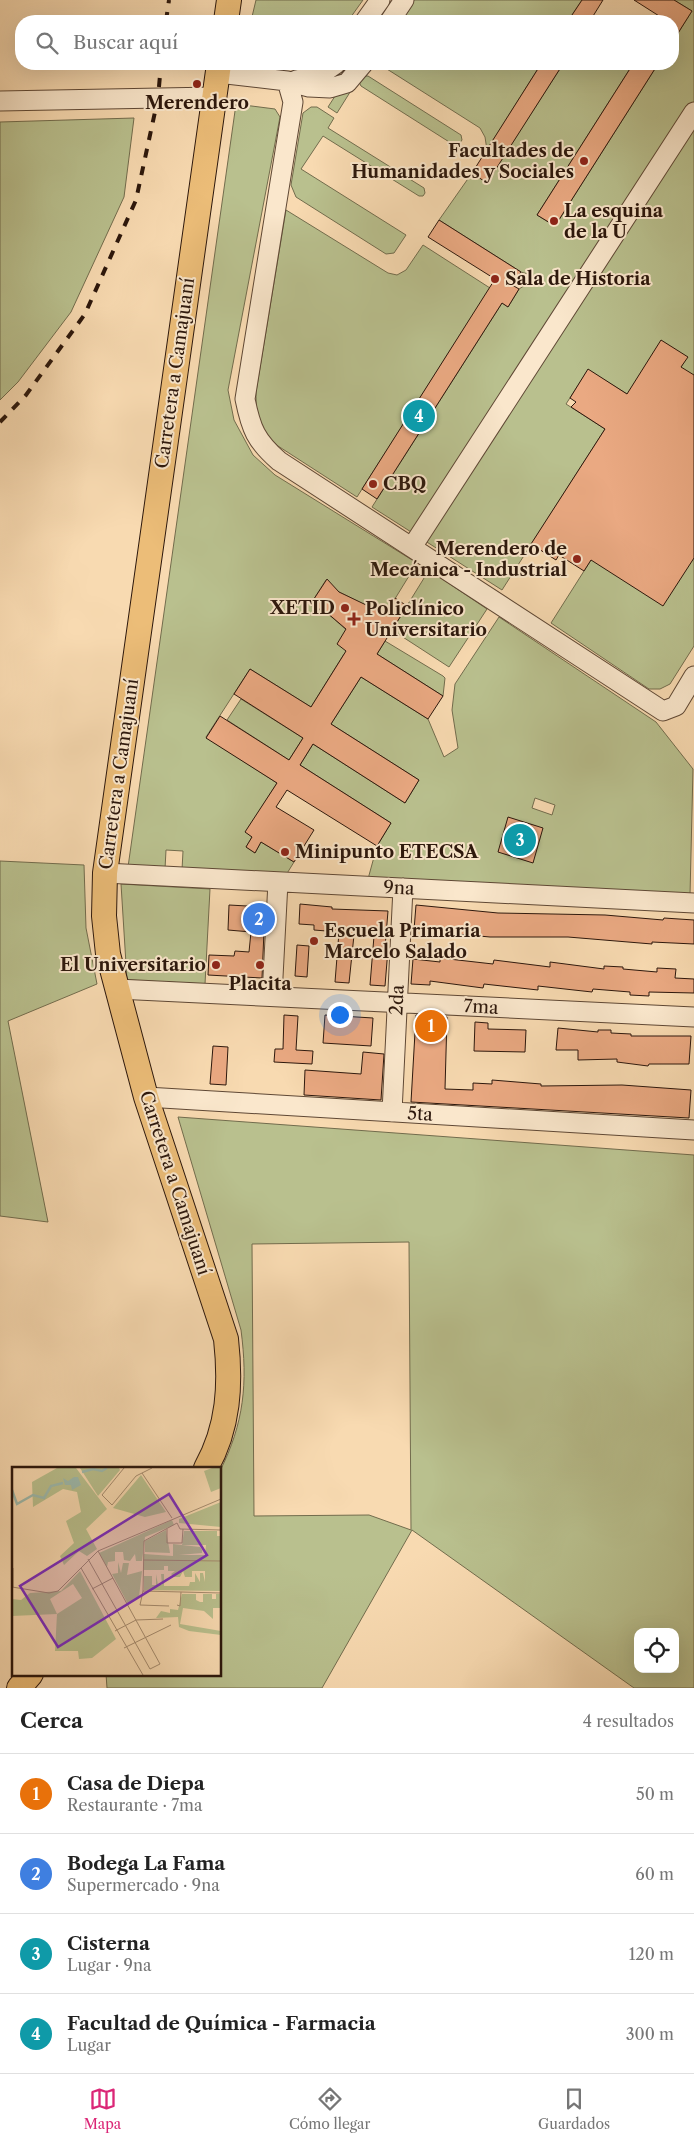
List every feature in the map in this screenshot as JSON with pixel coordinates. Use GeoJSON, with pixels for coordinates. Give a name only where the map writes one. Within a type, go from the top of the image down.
{"type":"FeatureCollection","features":[{"type":"Feature","properties":{"kind":"main road"},"geometry":{"type":"LineString","coordinates":[[227,15],[229,0]]}},
{"type":"Feature","properties":{"kind":"main road","name":"Carretera a Camajuaní"},"geometry":{"type":"LineString","coordinates":[[206,1467],[223,1429],[229,1399],[230,1369],[226,1339],[146,1097],[117,989],[108,954],[105,925],[104,873],[218,70]]}},
{"type":"Feature","properties":{"kind":"main road"},"geometry":{"type":"LineString","coordinates":[[19,1688],[29,1676]]}},
{"type":"Feature","properties":{"kind":"street"},"geometry":{"type":"LineString","coordinates":[[370,15],[380,0]]}},
{"type":"Feature","properties":{"kind":"street"},"geometry":{"type":"LineString","coordinates":[[394,15],[404,0]]}},
{"type":"Feature","properties":{"kind":"street"},"geometry":{"type":"LineString","coordinates":[[228,70],[309,88],[330,88],[347,82],[358,70]]}},
{"type":"Feature","properties":{"kind":"street"},"geometry":{"type":"LineString","coordinates":[[287,82],[320,75],[327,70]]}},
{"type":"Feature","properties":{"kind":"street"},"geometry":{"type":"LineString","coordinates":[[287,82],[293,102],[245,399],[250,426],[262,446],[279,462],[663,711],[676,706],[694,676]]}},
{"type":"Feature","properties":{"kind":"street"},"geometry":{"type":"LineString","coordinates":[[0,101],[214,97]]}},
{"type":"Feature","properties":{"kind":"street"},"geometry":{"type":"LineString","coordinates":[[412,547],[694,112]]}},
{"type":"Feature","properties":{"kind":"street","name":"9na"},"geometry":{"type":"LineString","coordinates":[[104,873],[694,903]]}},
{"type":"Feature","properties":{"kind":"street"},"geometry":{"type":"LineString","coordinates":[[272,996],[278,882]]}},
{"type":"Feature","properties":{"kind":"street","name":"2da"},"geometry":{"type":"LineString","coordinates":[[392,1112],[403,888]]}},
{"type":"Feature","properties":{"kind":"street","name":"7ma"},"geometry":{"type":"LineString","coordinates":[[117,989],[694,1017]]}},
{"type":"Feature","properties":{"kind":"street","name":"5ta"},"geometry":{"type":"LineString","coordinates":[[146,1097],[694,1130]]}},
{"type":"Feature","properties":{"kind":"green space"},"geometry":{"type":"Polygon","coordinates":[[[256,0],[363,0],[352,15],[252,15],[256,0]]]}},
{"type":"Feature","properties":{"kind":"green space"},"geometry":{"type":"Polygon","coordinates":[[[414,0],[582,0],[572,15],[404,15],[414,0]]]}},
{"type":"Feature","properties":{"kind":"green space"},"geometry":{"type":"Polygon","coordinates":[[[674,0],[694,0],[694,375],[666,392],[687,357],[627,394],[588,370],[566,404],[605,429],[502,590],[372,507],[502,303],[508,307],[519,289],[538,277],[521,272],[439,220],[472,173],[487,182],[559,70],[629,70],[537,215],[555,226],[654,70],[679,70],[679,32],[692,11],[674,0]]]}},
{"type":"Feature","properties":{"kind":"green space"},"geometry":{"type":"Polygon","coordinates":[[[388,70],[537,70],[487,150],[485,137],[480,128],[388,70]]]}},
{"type":"Feature","properties":{"kind":"green space"},"geometry":{"type":"Polygon","coordinates":[[[362,76],[368,76],[461,135],[462,140],[459,144],[454,145],[361,86],[359,82],[362,76]]]}},
{"type":"Feature","properties":{"kind":"green space"},"geometry":{"type":"Polygon","coordinates":[[[352,89],[337,113],[328,107],[337,93],[352,89]]]}},
{"type":"Feature","properties":{"kind":"green space"},"geometry":{"type":"Polygon","coordinates":[[[236,104],[275,109],[280,117],[228,390],[234,420],[253,455],[275,475],[417,563],[385,615],[339,592],[326,580],[310,605],[326,612],[360,642],[344,654],[311,707],[250,669],[206,737],[277,783],[246,832],[252,837],[246,847],[255,853],[261,842],[294,862],[286,875],[182,870],[183,851],[166,850],[165,869],[128,867],[236,104]]]}},
{"type":"Feature","properties":{"kind":"green space"},"geometry":{"type":"Polygon","coordinates":[[[311,107],[317,107],[334,118],[328,128],[424,188],[425,193],[423,196],[419,196],[323,136],[301,169],[406,235],[394,253],[386,254],[296,197],[291,185],[303,113],[311,107]]]}},
{"type":"Feature","properties":{"kind":"green space"},"geometry":{"type":"Polygon","coordinates":[[[134,118],[124,197],[71,312],[18,382],[0,400],[0,122],[134,118]]]}},
{"type":"Feature","properties":{"kind":"green space"},"geometry":{"type":"Polygon","coordinates":[[[286,210],[388,273],[397,275],[406,270],[423,245],[490,288],[357,497],[278,446],[262,428],[258,416],[256,392],[286,210]]]}},
{"type":"Feature","properties":{"kind":"green space"},"geometry":{"type":"Polygon","coordinates":[[[694,558],[694,646],[670,684],[660,689],[649,689],[551,623],[591,560],[694,558]]]}},
{"type":"Feature","properties":{"kind":"green space"},"geometry":{"type":"Polygon","coordinates":[[[429,570],[487,609],[449,667],[392,630],[429,570]]]}},
{"type":"Feature","properties":{"kind":"green space"},"geometry":{"type":"Polygon","coordinates":[[[499,617],[656,722],[693,769],[690,895],[368,879],[377,846],[391,823],[300,765],[313,744],[405,803],[419,780],[331,724],[361,677],[428,719],[444,757],[458,748],[452,710],[455,684],[499,617]],[[535,798],[532,808],[552,815],[555,805],[535,798]]]}},
{"type":"Feature","properties":{"kind":"green space"},"geometry":{"type":"Polygon","coordinates":[[[385,641],[443,676],[445,678],[443,696],[377,654],[385,641]]]}},
{"type":"Feature","properties":{"kind":"green space"},"geometry":{"type":"Polygon","coordinates":[[[241,699],[303,738],[289,760],[227,720],[241,699]]]}},
{"type":"Feature","properties":{"kind":"green space"},"geometry":{"type":"Polygon","coordinates":[[[0,861],[84,865],[86,928],[97,984],[8,1021],[48,1222],[0,1216],[0,861]]]}},
{"type":"Feature","properties":{"kind":"green space"},"geometry":{"type":"Polygon","coordinates":[[[121,884],[210,889],[205,984],[127,980],[121,884]]]}},
{"type":"Feature","properties":{"kind":"green space"},"geometry":{"type":"Polygon","coordinates":[[[178,1117],[694,1155],[694,1688],[634,1688],[412,1530],[322,1688],[107,1688],[106,1676],[221,1676],[221,1469],[239,1419],[244,1385],[241,1330],[178,1117]],[[409,1242],[252,1244],[254,1516],[369,1515],[411,1530],[409,1242]]]}},
{"type":"Feature","properties":{"kind":"building"},"geometry":{"type":"Polygon","coordinates":[[[582,0],[603,0],[594,15],[572,15],[582,0]]]}},
{"type":"Feature","properties":{"kind":"building"},"geometry":{"type":"Polygon","coordinates":[[[634,0],[674,0],[692,11],[679,32],[679,15],[658,15],[634,0]]]}},
{"type":"Feature","properties":{"kind":"building","name":"Facultades de Humanidades y Sociales"},"geometry":{"type":"Polygon","coordinates":[[[537,70],[559,70],[487,183],[472,173],[537,70]]]}},
{"type":"Feature","properties":{"kind":"building","name":"Facultades de Humanidades y Sociales"},"geometry":{"type":"Polygon","coordinates":[[[629,70],[654,70],[555,226],[537,215],[629,70]]]}},
{"type":"Feature","properties":{"kind":"building"},"geometry":{"type":"Polygon","coordinates":[[[439,220],[521,272],[512,285],[519,289],[508,307],[502,303],[377,499],[362,489],[495,279],[428,237],[439,220]]]}},
{"type":"Feature","properties":{"kind":"building"},"geometry":{"type":"Polygon","coordinates":[[[661,340],[688,357],[681,367],[694,375],[694,558],[663,606],[591,560],[584,571],[559,555],[556,560],[531,544],[605,429],[571,407],[576,402],[570,398],[588,369],[627,394],[661,340]]]}},
{"type":"Feature","properties":{"kind":"building"},"geometry":{"type":"Polygon","coordinates":[[[327,579],[339,592],[385,614],[395,598],[407,606],[377,654],[443,696],[428,719],[361,677],[331,724],[419,780],[405,803],[313,744],[300,765],[391,823],[377,846],[287,790],[276,807],[314,830],[294,862],[261,842],[255,853],[246,847],[252,837],[245,832],[277,783],[206,738],[220,716],[289,760],[303,738],[234,694],[250,669],[311,707],[346,651],[337,644],[346,629],[326,612],[310,605],[327,579]]]}},
{"type":"Feature","properties":{"kind":"building"},"geometry":{"type":"Polygon","coordinates":[[[508,817],[543,828],[533,863],[498,852],[508,817]]]}},
{"type":"Feature","properties":{"kind":"building"},"geometry":{"type":"Polygon","coordinates":[[[300,904],[332,907],[332,909],[388,911],[385,948],[388,949],[385,986],[370,985],[374,936],[354,935],[349,983],[335,982],[339,932],[314,930],[314,925],[299,924],[300,904]]]}},
{"type":"Feature","properties":{"kind":"building"},"geometry":{"type":"Polygon","coordinates":[[[229,905],[265,907],[262,978],[208,975],[209,955],[234,956],[235,951],[249,952],[251,932],[228,930],[229,905]]]}},
{"type":"Feature","properties":{"kind":"building"},"geometry":{"type":"Polygon","coordinates":[[[416,905],[498,913],[605,915],[663,920],[664,918],[694,920],[694,944],[652,942],[652,944],[568,937],[490,937],[414,930],[416,905]]]}},
{"type":"Feature","properties":{"kind":"building"},"geometry":{"type":"Polygon","coordinates":[[[297,945],[309,946],[307,977],[295,976],[297,945]]]}},
{"type":"Feature","properties":{"kind":"building"},"geometry":{"type":"Polygon","coordinates":[[[440,958],[493,964],[494,960],[550,967],[550,962],[604,969],[604,966],[623,967],[623,969],[657,972],[657,968],[676,969],[675,978],[694,979],[694,993],[649,992],[649,996],[630,995],[630,992],[593,989],[592,992],[538,986],[538,990],[484,984],[483,988],[430,981],[430,985],[411,984],[413,959],[440,962],[440,958]]]}},
{"type":"Feature","properties":{"kind":"building"},"geometry":{"type":"Polygon","coordinates":[[[284,1015],[298,1016],[296,1050],[313,1051],[312,1064],[274,1062],[275,1049],[283,1049],[284,1015]]]}},
{"type":"Feature","properties":{"kind":"building"},"geometry":{"type":"Polygon","coordinates":[[[325,1015],[373,1018],[371,1046],[323,1043],[325,1015]]]}},
{"type":"Feature","properties":{"kind":"building"},"geometry":{"type":"Polygon","coordinates":[[[416,1015],[447,1017],[445,1089],[473,1090],[473,1083],[492,1084],[492,1080],[541,1084],[541,1086],[622,1085],[691,1090],[689,1118],[411,1102],[416,1015]]]}},
{"type":"Feature","properties":{"kind":"building"},"geometry":{"type":"Polygon","coordinates":[[[475,1022],[488,1023],[488,1029],[526,1030],[525,1052],[474,1051],[475,1022]]]}},
{"type":"Feature","properties":{"kind":"building"},"geometry":{"type":"Polygon","coordinates":[[[558,1028],[598,1032],[598,1030],[611,1030],[611,1033],[631,1034],[631,1036],[691,1036],[689,1064],[649,1064],[648,1066],[617,1062],[617,1059],[578,1060],[578,1050],[556,1050],[558,1028]]]}},
{"type":"Feature","properties":{"kind":"building"},"geometry":{"type":"Polygon","coordinates":[[[213,1046],[228,1047],[226,1085],[210,1084],[213,1046]]]}},
{"type":"Feature","properties":{"kind":"building"},"geometry":{"type":"Polygon","coordinates":[[[363,1052],[384,1054],[381,1100],[304,1095],[305,1070],[361,1074],[363,1052]]]}},
{"type":"Feature","properties":{"kind":"railway"},"geometry":{"type":"LineString","coordinates":[[167,15],[169,0]]}},
{"type":"Feature","properties":{"kind":"railway"},"geometry":{"type":"LineString","coordinates":[[0,422],[26,395],[85,314],[136,200],[158,98],[160,70]]}},
{"type":"Feature","properties":{"kind":"place","name":"Merendero"},"geometry":{"type":"Point","coordinates":[197,84]}},
{"type":"Feature","properties":{"kind":"place","name":"Facultades de Humanidades y Sociales"},"geometry":{"type":"Point","coordinates":[584,161]}},
{"type":"Feature","properties":{"kind":"place","name":"La esquina de la U"},"geometry":{"type":"Point","coordinates":[554,221]}},
{"type":"Feature","properties":{"kind":"place","name":"Sala de Historia"},"geometry":{"type":"Point","coordinates":[495,279]}},
{"type":"Feature","properties":{"kind":"place","name":"Facultad de Química - Farmacia"},"geometry":{"type":"Point","coordinates":[419,416]}},
{"type":"Feature","properties":{"kind":"place","name":"CBQ"},"geometry":{"type":"Point","coordinates":[373,484]}},
{"type":"Feature","properties":{"kind":"place","name":"Merendero de Mecánica - Industrial"},"geometry":{"type":"Point","coordinates":[577,559]}},
{"type":"Feature","properties":{"kind":"place","name":"XETID"},"geometry":{"type":"Point","coordinates":[345,608]}},
{"type":"Feature","properties":{"kind":"place","name":"Policlínico Universitario"},"geometry":{"type":"Point","coordinates":[354,619]}},
{"type":"Feature","properties":{"kind":"place","name":"Cisterna"},"geometry":{"type":"Point","coordinates":[520,840]}},
{"type":"Feature","properties":{"kind":"place","name":"Minipunto ETECSA"},"geometry":{"type":"Point","coordinates":[285,852]}},
{"type":"Feature","properties":{"kind":"place","name":"Bodega La Fama"},"geometry":{"type":"Point","coordinates":[259,919]}},
{"type":"Feature","properties":{"kind":"place","name":"Escuela Primaria Marcelo Salado"},"geometry":{"type":"Point","coordinates":[314,941]}},
{"type":"Feature","properties":{"kind":"place","name":"El Universitario"},"geometry":{"type":"Point","coordinates":[216,965]}},
{"type":"Feature","properties":{"kind":"place","name":"Placita"},"geometry":{"type":"Point","coordinates":[260,965]}},
{"type":"Feature","properties":{"kind":"place","name":"Casa de Diepa"},"geometry":{"type":"Point","coordinates":[431,1026]}}]}
